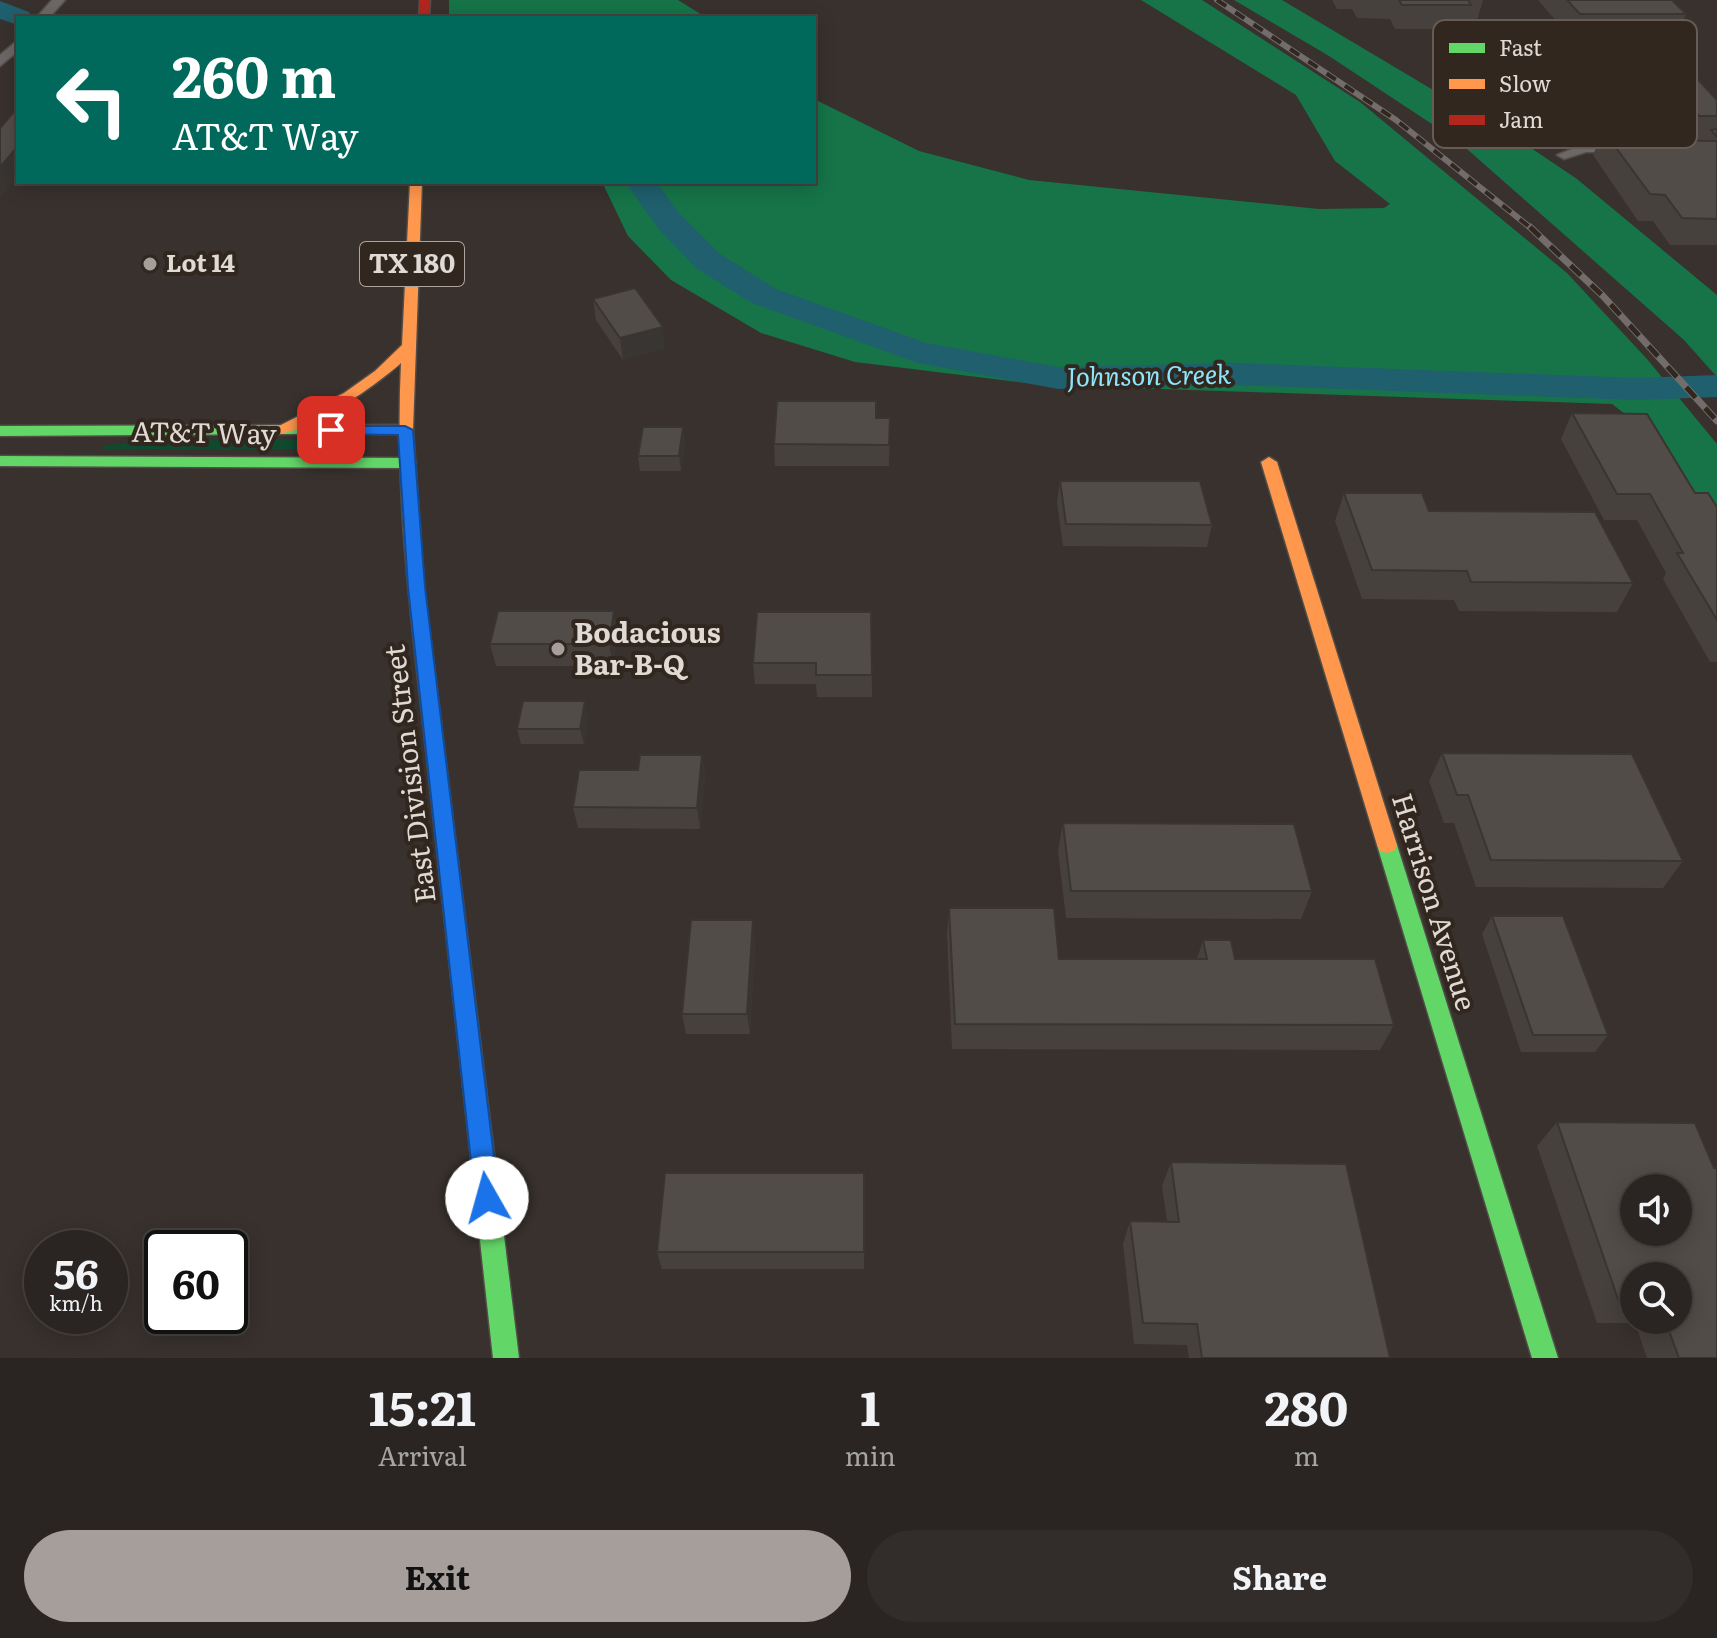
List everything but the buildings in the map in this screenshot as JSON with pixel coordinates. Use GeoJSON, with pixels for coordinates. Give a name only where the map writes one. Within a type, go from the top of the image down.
{"type":"FeatureCollection","features":[{"type":"Feature","properties":{"kind":"main road","name":"East Division Street"},"geometry":{"type":"LineString","coordinates":[[416,184],[405,430],[416,587],[506,1358]]}},
{"type":"Feature","properties":{"kind":"main road"},"geometry":{"type":"LineString","coordinates":[[279,430],[349,400],[392,366],[409,346]]}},
{"type":"Feature","properties":{"kind":"main road","name":"AT&T Way"},"geometry":{"type":"LineString","coordinates":[[0,431],[405,430]]}},
{"type":"Feature","properties":{"kind":"main road","name":"AT&T Way"},"geometry":{"type":"LineString","coordinates":[[0,461],[408,463]]}},
{"type":"Feature","properties":{"kind":"main road","name":"Harrison Avenue"},"geometry":{"type":"LineString","coordinates":[[1269,462],[1545,1358]]}},
{"type":"Feature","properties":{"kind":"street"},"geometry":{"type":"LineString","coordinates":[[0,62],[16,46]]}},
{"type":"Feature","properties":{"kind":"street"},"geometry":{"type":"LineString","coordinates":[[1564,155],[1585,148],[1643,148]]}},
{"type":"Feature","properties":{"kind":"green space"},"geometry":{"type":"Polygon","coordinates":[[[449,0],[678,0],[704,16],[449,16],[449,0]]]}},
{"type":"Feature","properties":{"kind":"green space"},"geometry":{"type":"Polygon","coordinates":[[[1141,0],[1202,0],[1360,102],[1567,273],[1647,359],[1717,444],[1717,555],[1638,424],[1612,404],[1042,385],[855,362],[761,333],[671,280],[628,236],[603,184],[816,184],[816,100],[919,151],[1029,180],[1319,209],[1384,208],[1390,204],[1335,161],[1296,95],[1141,0]]]}},
{"type":"Feature","properties":{"kind":"green space"},"geometry":{"type":"Polygon","coordinates":[[[1234,0],[1282,0],[1433,90],[1433,125],[1329,56],[1234,0]]]}},
{"type":"Feature","properties":{"kind":"green space"},"geometry":{"type":"Polygon","coordinates":[[[1466,148],[1531,148],[1577,179],[1717,295],[1717,377],[1684,340],[1466,148]]]}},
{"type":"Feature","properties":{"kind":"green space"},"geometry":{"type":"Polygon","coordinates":[[[327,439],[323,449],[102,450],[105,445],[181,440],[327,439]]]}},
{"type":"Feature","properties":{"kind":"waterway","name":"Johnson Creek"},"geometry":{"type":"LineString","coordinates":[[0,9],[16,16]]}},
{"type":"Feature","properties":{"kind":"waterway","name":"Johnson Creek"},"geometry":{"type":"LineString","coordinates":[[641,184],[669,221],[708,261],[764,296],[918,352],[1058,378],[1234,374],[1636,389],[1717,386]]}},
{"type":"Feature","properties":{"kind":"railway"},"geometry":{"type":"LineString","coordinates":[[1217,0],[1396,120],[1532,229]]}},
{"type":"Feature","properties":{"kind":"railway"},"geometry":{"type":"LineString","coordinates":[[1530,227],[1603,296],[1717,421]]}},
{"type":"Feature","properties":{"kind":"traffic: fast"},"geometry":{"type":"LineString","coordinates":[[0,431],[405,430]]}},
{"type":"Feature","properties":{"kind":"traffic: fast"},"geometry":{"type":"LineString","coordinates":[[0,461],[408,463]]}},
{"type":"Feature","properties":{"kind":"traffic: fast"},"geometry":{"type":"LineString","coordinates":[[432,723],[506,1358]]}},
{"type":"Feature","properties":{"kind":"traffic: fast"},"geometry":{"type":"LineString","coordinates":[[1387,845],[1545,1358]]}},
{"type":"Feature","properties":{"kind":"traffic: slow"},"geometry":{"type":"LineString","coordinates":[[416,184],[405,430],[416,587],[432,723]]}},
{"type":"Feature","properties":{"kind":"traffic: slow"},"geometry":{"type":"LineString","coordinates":[[279,430],[349,396],[380,374],[409,346]]}},
{"type":"Feature","properties":{"kind":"traffic: slow"},"geometry":{"type":"LineString","coordinates":[[1269,462],[1387,845]]}},
{"type":"Feature","properties":{"kind":"traffic: jam"},"geometry":{"type":"LineString","coordinates":[[424,16],[425,0]]}},
{"type":"Feature","properties":{"kind":"place","name":"Lot 14"},"geometry":{"type":"Point","coordinates":[150,264]}},
{"type":"Feature","properties":{"kind":"place","name":"Bodacious Bar-B-Q"},"geometry":{"type":"Point","coordinates":[558,649]}},
{"type":"Feature","properties":{"kind":"route"},"geometry":{"type":"LineString","coordinates":[[331,430],[405,430],[416,587],[487,1198]]}}]}
